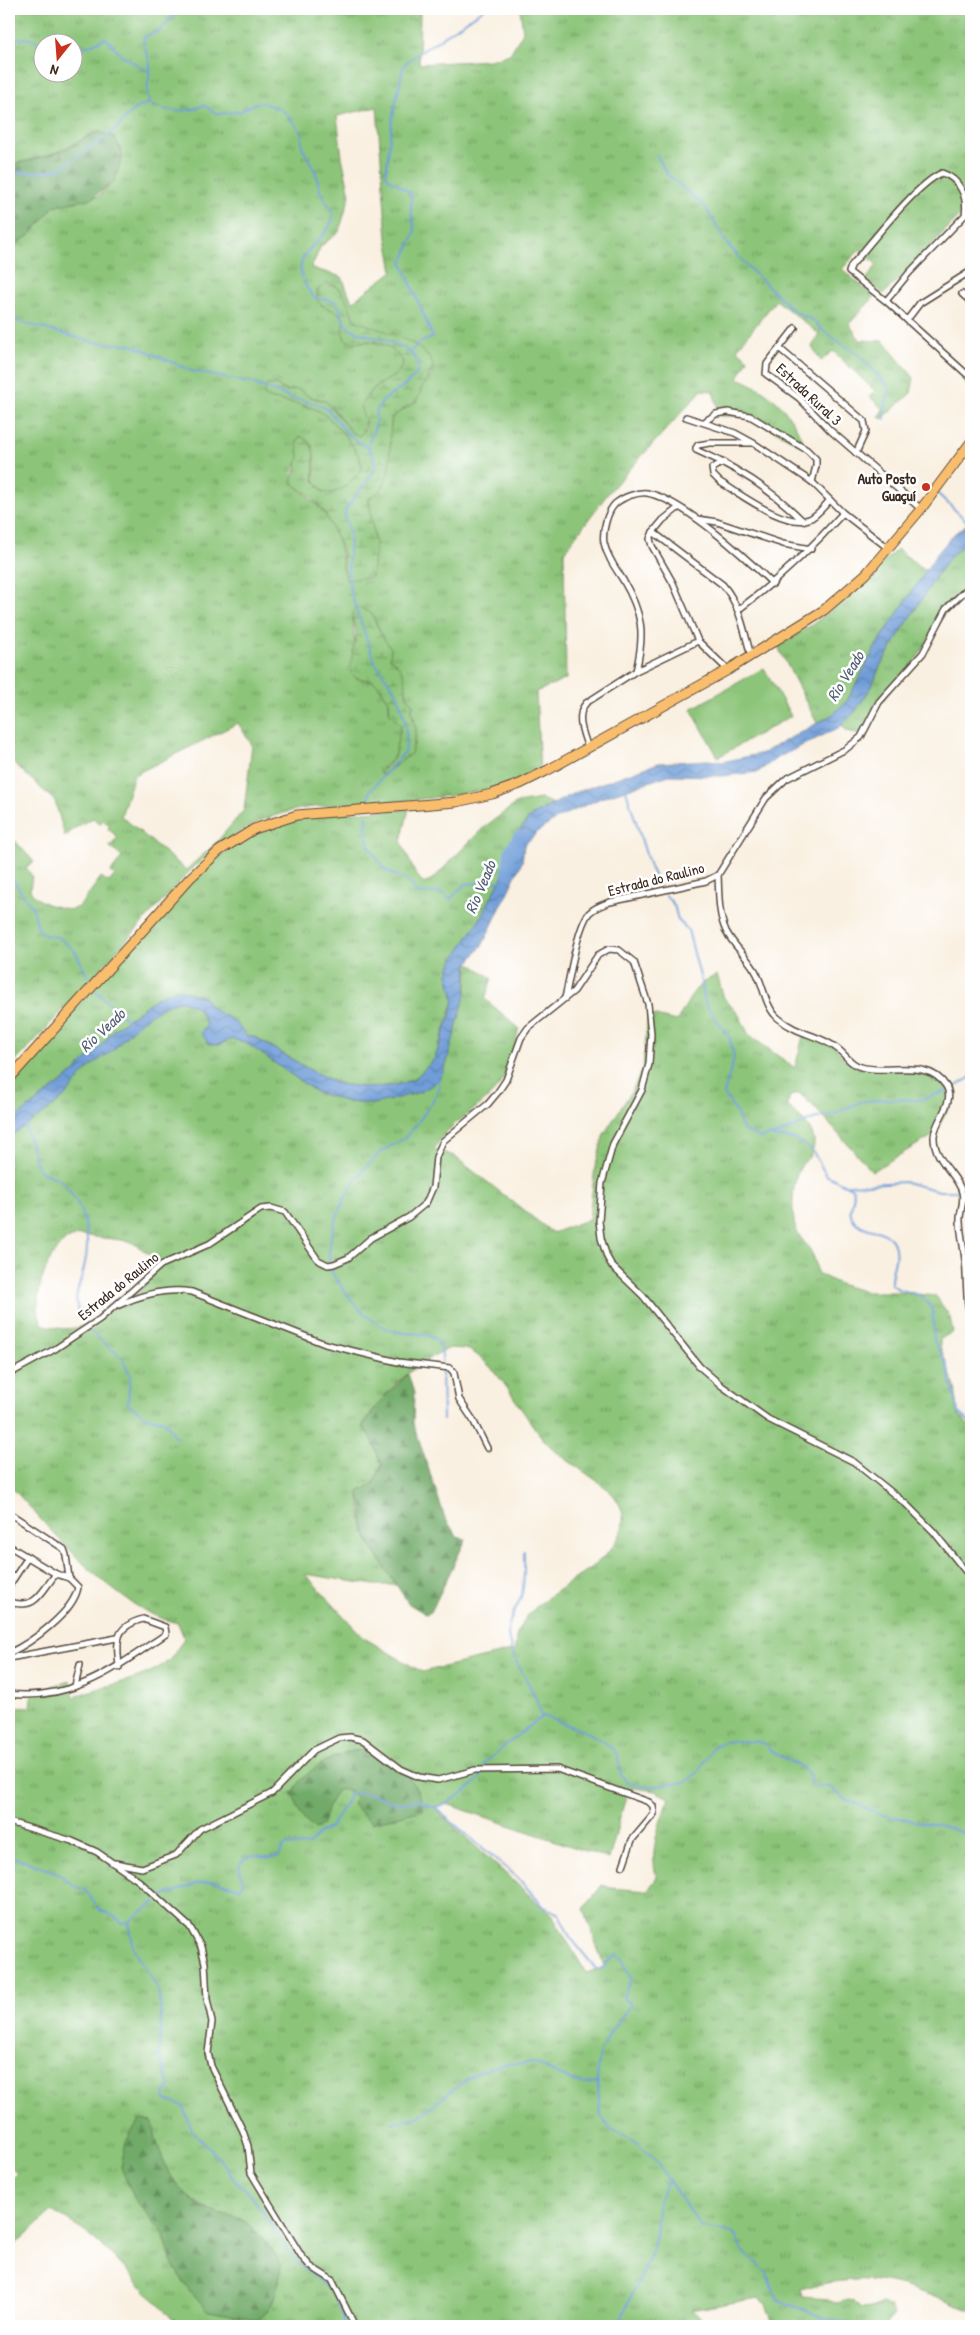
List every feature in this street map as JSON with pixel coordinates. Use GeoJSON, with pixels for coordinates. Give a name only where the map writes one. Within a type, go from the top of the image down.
{"type":"FeatureCollection","features":[{"type":"Feature","properties":{"kind":"highway"},"geometry":{"type":"LineString","coordinates":[[9,1078],[190,878],[218,851],[254,829],[297,815],[456,802],[492,794],[548,770],[752,657],[824,610],[866,574],[921,508],[971,442]]}},
{"type":"Feature","properties":{"kind":"street"},"geometry":{"type":"LineString","coordinates":[[886,301],[909,273],[965,215],[967,204],[963,190],[951,176],[942,173],[932,177],[850,266],[849,272],[886,301],[971,378]]}},
{"type":"Feature","properties":{"kind":"street"},"geometry":{"type":"LineString","coordinates":[[906,320],[920,303],[971,271]]}},
{"type":"Feature","properties":{"kind":"street"},"geometry":{"type":"LineString","coordinates":[[962,294],[971,302]]}},
{"type":"Feature","properties":{"kind":"street","name":"Estrada Rural 3"},"geometry":{"type":"LineString","coordinates":[[795,328],[767,364],[766,374],[799,398],[856,454],[921,508]]}},
{"type":"Feature","properties":{"kind":"street","name":"Estrada Rural 3"},"geometry":{"type":"LineString","coordinates":[[779,348],[864,421],[866,431],[856,454]]}},
{"type":"Feature","properties":{"kind":"street"},"geometry":{"type":"LineString","coordinates":[[704,422],[716,414],[728,412],[750,416],[807,450],[816,459],[812,482]]}},
{"type":"Feature","properties":{"kind":"street"},"geometry":{"type":"LineString","coordinates":[[686,417],[704,422],[755,444],[812,482],[843,513],[888,548]]}},
{"type":"Feature","properties":{"kind":"street"},"geometry":{"type":"LineString","coordinates":[[755,444],[710,443],[698,445],[696,450],[724,462],[768,489],[803,520]]}},
{"type":"Feature","properties":{"kind":"street"},"geometry":{"type":"LineString","coordinates":[[724,462],[710,471],[720,482],[780,517],[803,520],[811,518],[830,500]]}},
{"type":"Feature","properties":{"kind":"street"},"geometry":{"type":"LineString","coordinates":[[636,672],[642,640],[642,623],[604,542],[608,514],[614,505],[623,498],[646,493],[663,498],[698,519],[773,584]]}},
{"type":"Feature","properties":{"kind":"street"},"geometry":{"type":"LineString","coordinates":[[678,508],[662,520],[653,532],[650,539],[652,546],[673,583],[698,641],[728,670]]}},
{"type":"Feature","properties":{"kind":"street"},"geometry":{"type":"LineString","coordinates":[[738,610],[773,584],[811,549],[843,513]]}},
{"type":"Feature","properties":{"kind":"street"},"geometry":{"type":"LineString","coordinates":[[698,519],[717,522],[783,544],[811,549]]}},
{"type":"Feature","properties":{"kind":"street"},"geometry":{"type":"LineString","coordinates":[[653,532],[723,585],[738,610],[752,657]]}},
{"type":"Feature","properties":{"kind":"street","name":"Estrada do Raulino"},"geometry":{"type":"LineString","coordinates":[[9,1374],[56,1349],[114,1307],[161,1265],[209,1244],[261,1209],[271,1208],[285,1212],[318,1260],[328,1265],[342,1261],[377,1233],[409,1217],[426,1203],[430,1196],[436,1157],[443,1141],[488,1104],[506,1080],[521,1038],[528,1028],[565,998],[583,926],[588,914],[596,907],[610,902],[706,881],[718,876],[749,823],[773,792],[786,779],[846,750],[861,737],[879,702],[923,654],[946,609],[971,585]]}},
{"type":"Feature","properties":{"kind":"street"},"geometry":{"type":"LineString","coordinates":[[588,748],[581,726],[581,709],[596,695],[636,672],[698,641]]}},
{"type":"Feature","properties":{"kind":"street"},"geometry":{"type":"LineString","coordinates":[[718,876],[720,909],[726,932],[746,955],[776,1016],[791,1028],[837,1048],[847,1060],[858,1067],[870,1070],[903,1067],[921,1071],[935,1075],[948,1090],[949,1099],[934,1135],[938,1154],[949,1173],[959,1184],[963,1194],[960,1220],[966,1274],[966,1304],[971,1319]]}},
{"type":"Feature","properties":{"kind":"street"},"geometry":{"type":"LineString","coordinates":[[565,998],[574,991],[598,955],[609,949],[619,950],[634,962],[648,1004],[651,1034],[646,1078],[642,1090],[613,1144],[600,1193],[601,1238],[603,1249],[612,1266],[643,1296],[700,1366],[722,1386],[768,1419],[842,1454],[860,1466],[906,1504],[933,1531],[971,1578]]}},
{"type":"Feature","properties":{"kind":"street"},"geometry":{"type":"LineString","coordinates":[[114,1307],[153,1294],[170,1291],[192,1292],[325,1344],[398,1362],[450,1368],[454,1373],[459,1399],[473,1420],[487,1448]]}},
{"type":"Feature","properties":{"kind":"street"},"geometry":{"type":"LineString","coordinates":[[9,1512],[64,1549],[69,1578]]}},
{"type":"Feature","properties":{"kind":"street"},"geometry":{"type":"LineString","coordinates":[[9,1546],[56,1574],[69,1578],[78,1586],[70,1602],[40,1635],[9,1653]]}},
{"type":"Feature","properties":{"kind":"street"},"geometry":{"type":"LineString","coordinates":[[9,1586],[28,1557]]}},
{"type":"Feature","properties":{"kind":"street"},"geometry":{"type":"LineString","coordinates":[[9,1602],[24,1605],[32,1603],[56,1574]]}},
{"type":"Feature","properties":{"kind":"street"},"geometry":{"type":"LineString","coordinates":[[9,1658],[117,1638],[132,1623],[143,1619],[157,1623],[167,1631],[166,1634],[119,1667],[102,1676],[43,1695],[9,1694]]}},
{"type":"Feature","properties":{"kind":"street"},"geometry":{"type":"LineString","coordinates":[[117,1638],[119,1667]]}},
{"type":"Feature","properties":{"kind":"street"},"geometry":{"type":"LineString","coordinates":[[75,1686],[80,1665]]}},
{"type":"Feature","properties":{"kind":"street"},"geometry":{"type":"LineString","coordinates":[[115,1863],[142,1868],[176,1855],[200,1829],[272,1793],[322,1744],[339,1738],[350,1737],[368,1742],[401,1769],[418,1777],[438,1780],[475,1770],[557,1769],[649,1802],[653,1806],[654,1814],[632,1840],[623,1866]]}},
{"type":"Feature","properties":{"kind":"street"},"geometry":{"type":"LineString","coordinates":[[9,1822],[72,1840],[115,1863],[181,1918],[194,1932],[203,1955],[207,1999],[212,2022],[209,2059],[217,2080],[230,2101],[243,2132],[248,2146],[251,2173],[306,2263],[332,2280],[355,2326]]}},
{"type":"Feature","properties":{"kind":"green space"},"geometry":{"type":"Polygon","coordinates":[[[9,9],[420,9],[419,64],[490,60],[510,54],[523,32],[520,9],[971,9],[971,204],[884,294],[866,280],[877,265],[860,249],[842,269],[874,297],[849,324],[860,340],[883,341],[914,378],[911,393],[882,419],[879,416],[883,409],[870,397],[875,391],[833,351],[821,361],[812,347],[819,334],[776,300],[737,349],[748,359],[738,378],[762,390],[780,405],[787,413],[806,447],[746,416],[720,416],[713,391],[702,390],[609,492],[564,552],[566,679],[536,692],[540,772],[499,786],[456,795],[413,800],[320,806],[295,810],[271,817],[248,827],[216,848],[187,874],[9,1069],[9,834],[34,862],[26,867],[32,876],[30,890],[33,895],[48,904],[71,910],[80,906],[101,877],[109,882],[115,875],[111,872],[122,857],[110,847],[118,837],[108,829],[110,825],[102,820],[100,824],[93,818],[75,828],[65,837],[55,801],[9,759],[9,249],[31,234],[54,206],[98,196],[114,182],[114,137],[100,132],[89,135],[71,146],[43,157],[9,165],[9,9]],[[377,107],[337,116],[342,157],[350,195],[339,232],[321,246],[311,268],[342,277],[352,302],[393,271],[387,238],[377,107]],[[340,289],[321,305],[334,310],[342,316],[344,319],[342,330],[356,343],[369,342],[388,347],[403,362],[395,375],[376,386],[366,398],[361,407],[366,418],[362,434],[357,436],[351,432],[332,407],[317,398],[310,397],[294,389],[287,391],[275,385],[268,385],[264,393],[266,397],[309,407],[321,412],[337,426],[352,445],[361,462],[362,469],[341,490],[329,493],[323,492],[314,480],[315,464],[312,446],[296,464],[292,478],[296,485],[320,508],[332,525],[339,547],[343,570],[372,577],[374,537],[370,519],[369,497],[378,490],[387,471],[392,417],[402,410],[433,374],[355,320],[340,289]],[[374,617],[352,618],[356,678],[373,681],[378,685],[389,701],[389,710],[392,716],[401,725],[394,758],[385,765],[380,773],[390,770],[402,760],[415,741],[413,705],[406,692],[400,669],[390,658],[389,645],[383,640],[374,617]],[[238,723],[134,775],[121,816],[186,870],[215,844],[244,810],[252,745],[238,723]]]}},
{"type":"Feature","properties":{"kind":"green space"},"geometry":{"type":"Polygon","coordinates":[[[100,132],[114,137],[121,150],[122,158],[114,182],[90,199],[54,206],[31,234],[9,249],[9,165],[57,152],[100,132]]]}},
{"type":"Feature","properties":{"kind":"green space"},"geometry":{"type":"Polygon","coordinates":[[[327,283],[342,292],[355,320],[412,343],[430,359],[434,369],[422,387],[417,401],[392,417],[388,474],[378,492],[369,498],[375,546],[372,577],[346,580],[341,547],[325,513],[311,497],[292,483],[299,457],[297,442],[300,436],[311,444],[314,455],[314,480],[323,492],[329,493],[341,490],[362,469],[361,462],[352,444],[337,426],[321,412],[309,407],[266,397],[264,393],[267,385],[275,385],[287,391],[298,389],[310,397],[325,400],[351,432],[359,436],[366,428],[361,410],[362,403],[377,386],[398,373],[403,362],[393,350],[384,344],[374,341],[354,342],[345,340],[342,330],[344,319],[341,315],[323,306],[317,300],[317,290],[327,283]]]}},
{"type":"Feature","properties":{"kind":"green space"},"geometry":{"type":"Polygon","coordinates":[[[971,538],[971,585],[951,603],[917,658],[892,687],[861,734],[847,731],[842,725],[854,713],[871,688],[880,666],[938,573],[952,555],[971,538]]]}},
{"type":"Feature","properties":{"kind":"green space"},"geometry":{"type":"Polygon","coordinates":[[[897,549],[926,571],[876,646],[847,701],[832,715],[817,723],[778,647],[811,626],[841,602],[870,577],[897,549]]]}},
{"type":"Feature","properties":{"kind":"green space"},"geometry":{"type":"Polygon","coordinates":[[[357,607],[372,613],[382,636],[391,648],[390,658],[399,666],[404,674],[406,696],[413,705],[411,711],[416,730],[411,754],[382,775],[379,773],[394,758],[401,725],[390,714],[389,701],[378,685],[373,681],[356,678],[351,672],[356,637],[353,614],[357,607]]]}},
{"type":"Feature","properties":{"kind":"green space"},"geometry":{"type":"Polygon","coordinates":[[[764,668],[791,716],[718,757],[691,709],[764,668]]]}},
{"type":"Feature","properties":{"kind":"green space"},"geometry":{"type":"Polygon","coordinates":[[[541,799],[554,804],[531,816],[513,840],[506,869],[480,919],[452,962],[448,974],[454,1000],[435,1058],[426,1070],[414,1079],[396,1085],[370,1088],[339,1084],[310,1070],[255,1037],[246,1036],[234,1021],[211,1008],[204,997],[176,989],[156,998],[112,1031],[106,1040],[71,1075],[9,1123],[9,1081],[193,881],[224,854],[248,837],[273,825],[291,820],[352,812],[409,809],[401,841],[415,873],[424,884],[434,878],[483,828],[517,803],[541,799]]]}},
{"type":"Feature","properties":{"kind":"green space"},"geometry":{"type":"Polygon","coordinates":[[[468,962],[492,978],[485,999],[519,1028],[510,1064],[500,1084],[484,1101],[448,1130],[434,1149],[454,1156],[553,1233],[589,1219],[595,1167],[604,1134],[632,1091],[643,1068],[648,1014],[676,1021],[696,989],[708,979],[717,975],[724,998],[738,1013],[749,1035],[795,1068],[803,1036],[833,1044],[843,1058],[855,1065],[924,1074],[939,1081],[952,1092],[951,1103],[934,1135],[872,1171],[799,1093],[790,1096],[787,1105],[809,1128],[814,1141],[810,1156],[797,1173],[793,1194],[793,1209],[795,1228],[813,1255],[817,1273],[839,1284],[866,1292],[896,1292],[936,1296],[950,1317],[953,1332],[940,1339],[940,1346],[955,1387],[959,1415],[971,1428],[971,2311],[898,2285],[869,2280],[855,2280],[827,2283],[801,2289],[803,2297],[828,2299],[837,2303],[848,2300],[854,2302],[861,2309],[871,2308],[882,2303],[891,2307],[895,2315],[885,2326],[774,2326],[766,2304],[758,2298],[691,2310],[713,2326],[179,2326],[107,2250],[82,2229],[52,2211],[9,2250],[9,2182],[17,2174],[9,2164],[9,1706],[30,1707],[32,1692],[70,1681],[74,1697],[151,1672],[171,1658],[184,1638],[178,1623],[155,1616],[132,1603],[86,1566],[9,1484],[9,1137],[66,1094],[83,1073],[114,1049],[144,1019],[160,1008],[178,1001],[193,1005],[200,1012],[206,1026],[201,1032],[211,1045],[219,1045],[232,1039],[245,1042],[316,1092],[348,1102],[373,1104],[422,1091],[432,1085],[446,1065],[467,986],[468,962]],[[79,1235],[67,1240],[58,1248],[46,1268],[39,1292],[39,1315],[42,1324],[57,1328],[83,1326],[139,1292],[145,1285],[156,1261],[151,1255],[130,1241],[79,1235]],[[450,1348],[436,1354],[411,1371],[389,1391],[362,1427],[371,1437],[382,1465],[373,1484],[358,1492],[362,1523],[374,1550],[398,1585],[374,1585],[305,1574],[364,1638],[422,1672],[515,1650],[518,1631],[528,1615],[543,1601],[598,1562],[613,1547],[622,1529],[623,1520],[621,1508],[611,1492],[552,1448],[532,1424],[503,1382],[481,1359],[469,1350],[462,1349],[450,1348]],[[347,1752],[338,1755],[309,1773],[292,1794],[297,1804],[322,1825],[332,1797],[337,1791],[342,1789],[348,1790],[355,1797],[399,1815],[423,1810],[347,1752]],[[633,1788],[627,1792],[609,1859],[444,1803],[435,1809],[553,1917],[586,1973],[604,1967],[584,1909],[602,1885],[611,1888],[647,1891],[657,1878],[654,1848],[669,1798],[655,1791],[633,1788]],[[159,2152],[163,2233],[172,2263],[190,2292],[209,2311],[255,2319],[241,2219],[212,2210],[190,2198],[173,2179],[159,2152]]]}},
{"type":"Feature","properties":{"kind":"green space"},"geometry":{"type":"Polygon","coordinates":[[[408,1374],[414,1393],[413,1423],[445,1518],[457,1537],[466,1539],[431,1612],[426,1614],[409,1604],[372,1548],[363,1526],[362,1507],[358,1492],[373,1484],[382,1465],[371,1437],[362,1427],[381,1400],[408,1374]]]}},
{"type":"Feature","properties":{"kind":"green space"},"geometry":{"type":"Polygon","coordinates":[[[358,1750],[380,1756],[401,1770],[416,1789],[421,1799],[423,1810],[372,1823],[353,1805],[355,1797],[342,1789],[332,1797],[322,1825],[317,1829],[311,1826],[301,1815],[292,1794],[304,1777],[320,1764],[339,1755],[358,1750]]]}},
{"type":"Feature","properties":{"kind":"green space"},"geometry":{"type":"Polygon","coordinates":[[[140,2120],[152,2122],[165,2164],[183,2191],[196,2204],[214,2212],[240,2219],[251,2226],[278,2259],[280,2276],[278,2286],[271,2305],[262,2317],[255,2320],[209,2311],[190,2292],[172,2263],[163,2233],[134,2198],[121,2167],[126,2141],[140,2120]]]}},
{"type":"Feature","properties":{"kind":"water"},"geometry":{"type":"Polygon","coordinates":[[[971,521],[971,538],[952,555],[938,573],[880,666],[871,688],[854,713],[840,727],[777,758],[758,772],[722,776],[669,775],[601,798],[558,818],[540,830],[524,845],[522,862],[483,944],[467,965],[466,993],[446,1065],[440,1078],[432,1085],[422,1091],[373,1104],[348,1102],[316,1092],[245,1042],[232,1039],[219,1045],[208,1044],[201,1032],[206,1026],[203,1016],[193,1005],[178,1001],[161,1008],[144,1019],[114,1049],[90,1067],[58,1102],[9,1137],[9,1123],[71,1075],[106,1040],[112,1031],[156,998],[176,989],[204,997],[211,1008],[234,1021],[246,1036],[254,1037],[310,1070],[339,1084],[370,1088],[396,1085],[415,1079],[435,1058],[450,1016],[454,1000],[448,973],[452,962],[480,919],[506,869],[513,840],[531,816],[574,793],[659,763],[708,760],[722,762],[763,753],[832,715],[847,701],[876,646],[936,555],[954,534],[971,521]]]}},
{"type":"Feature","properties":{"kind":"waterway"},"geometry":{"type":"LineString","coordinates":[[180,9],[159,31],[144,37],[150,65],[147,89],[150,104],[163,109],[177,111],[198,108],[204,105],[217,114],[241,111],[256,103],[263,103],[278,108],[287,114],[302,133],[302,147],[316,173],[320,191],[333,213],[331,223],[326,231],[302,260],[301,269],[306,287],[314,297],[336,302],[347,326],[358,332],[400,346],[407,350],[416,360],[418,369],[415,376],[380,404],[376,412],[376,423],[369,445],[375,463],[375,470],[346,509],[345,515],[350,536],[348,569],[350,591],[375,663],[397,693],[405,721],[407,741],[404,753],[370,791],[368,805]]}},
{"type":"Feature","properties":{"kind":"waterway"},"geometry":{"type":"LineString","coordinates":[[410,353],[417,344],[433,337],[402,263],[415,232],[411,210],[411,193],[388,178],[386,174],[392,121],[403,67],[409,60],[484,9]]}},
{"type":"Feature","properties":{"kind":"waterway"},"geometry":{"type":"LineString","coordinates":[[9,42],[26,38],[32,40]]}},
{"type":"Feature","properties":{"kind":"waterway"},"geometry":{"type":"LineString","coordinates":[[82,49],[106,38],[122,56],[148,71]]}},
{"type":"Feature","properties":{"kind":"waterway"},"geometry":{"type":"LineString","coordinates":[[9,172],[40,172],[60,169],[115,130],[134,109],[150,103]]}},
{"type":"Feature","properties":{"kind":"waterway"},"geometry":{"type":"LineString","coordinates":[[657,155],[666,173],[706,208],[727,244],[747,266],[794,311],[814,321],[822,330],[861,357],[889,388],[884,414],[885,419]]}},
{"type":"Feature","properties":{"kind":"waterway"},"geometry":{"type":"LineString","coordinates":[[9,319],[93,342],[133,345],[192,371],[255,384],[289,397],[317,404],[327,409],[350,436],[370,449]]}},
{"type":"Feature","properties":{"kind":"waterway"},"geometry":{"type":"LineString","coordinates":[[938,494],[970,524]]}},
{"type":"Feature","properties":{"kind":"waterway"},"geometry":{"type":"LineString","coordinates":[[625,787],[650,867],[658,884]]}},
{"type":"Feature","properties":{"kind":"waterway"},"geometry":{"type":"LineString","coordinates":[[367,816],[366,832],[369,846],[385,870],[409,882],[417,893],[441,892],[450,899],[465,884],[501,881]]}},
{"type":"Feature","properties":{"kind":"waterway","name":"Rio Veado"},"geometry":{"type":"LineString","coordinates":[[507,874],[510,850],[519,836]]}},
{"type":"Feature","properties":{"kind":"waterway"},"geometry":{"type":"LineString","coordinates":[[9,874],[33,909],[38,928],[44,935],[58,937],[75,951],[89,979]]}},
{"type":"Feature","properties":{"kind":"waterway"},"geometry":{"type":"LineString","coordinates":[[666,896],[674,905],[678,920],[688,930],[705,1003],[730,1039],[734,1058],[724,1094],[736,1112],[743,1130],[760,1138],[782,1133],[813,1119],[835,1114],[860,1102],[885,1099],[920,1100],[946,1091]]}},
{"type":"Feature","properties":{"kind":"waterway"},"geometry":{"type":"LineString","coordinates":[[96,991],[127,1020]]}},
{"type":"Feature","properties":{"kind":"waterway"},"geometry":{"type":"LineString","coordinates":[[953,1088],[971,1077]]}},
{"type":"Feature","properties":{"kind":"waterway"},"geometry":{"type":"LineString","coordinates":[[329,1262],[332,1232],[350,1188],[369,1163],[382,1151],[403,1139],[413,1129],[429,1107],[440,1086],[437,1080]]}},
{"type":"Feature","properties":{"kind":"waterway"},"geometry":{"type":"LineString","coordinates":[[25,1125],[38,1169],[62,1182],[70,1191],[85,1222],[87,1233],[86,1256],[76,1300],[83,1320]]}},
{"type":"Feature","properties":{"kind":"waterway"},"geometry":{"type":"LineString","coordinates":[[772,1137],[794,1139],[812,1150],[826,1175],[853,1189],[854,1196],[851,1207],[853,1219],[862,1226],[885,1234],[893,1242],[896,1252],[891,1284],[898,1289],[919,1295],[928,1303],[933,1313],[934,1341],[946,1362],[959,1413],[971,1423]]}},
{"type":"Feature","properties":{"kind":"waterway"},"geometry":{"type":"LineString","coordinates":[[848,1185],[905,1182],[939,1191],[957,1191]]}},
{"type":"Feature","properties":{"kind":"waterway"},"geometry":{"type":"LineString","coordinates":[[331,1270],[343,1289],[368,1317],[388,1329],[403,1333],[422,1334],[435,1339],[442,1352],[442,1361]]}},
{"type":"Feature","properties":{"kind":"waterway"},"geometry":{"type":"LineString","coordinates":[[91,1332],[123,1359],[130,1376],[128,1404],[148,1418],[165,1421],[176,1438]]}},
{"type":"Feature","properties":{"kind":"waterway"},"geometry":{"type":"LineString","coordinates":[[442,1371],[443,1420]]}},
{"type":"Feature","properties":{"kind":"waterway"},"geometry":{"type":"LineString","coordinates":[[524,1551],[522,1594],[511,1619],[508,1634],[514,1656],[535,1696],[541,1717]]}},
{"type":"Feature","properties":{"kind":"waterway"},"geometry":{"type":"LineString","coordinates":[[483,1766],[544,1716],[591,1734],[610,1746],[618,1756],[621,1776],[631,1784],[650,1787],[686,1782],[698,1772],[713,1747],[723,1742],[759,1742],[765,1744],[772,1752],[803,1768],[809,1774],[811,1786],[831,1787],[843,1798],[882,1815],[937,1825],[971,1835]]}},
{"type":"Feature","properties":{"kind":"waterway"},"geometry":{"type":"LineString","coordinates":[[434,1807],[462,1794],[481,1777],[483,1772]]}},
{"type":"Feature","properties":{"kind":"waterway"},"geometry":{"type":"LineString","coordinates":[[162,1897],[195,1884],[213,1881],[240,1888],[243,1881],[239,1867],[242,1861],[251,1856],[274,1858],[279,1856],[284,1846],[308,1845],[320,1833],[331,1827],[351,1793],[371,1794],[398,1804],[418,1800],[434,1807],[517,1877],[544,1907],[559,1914],[570,1937],[596,1969],[601,1969],[616,1955],[622,1959],[631,1978],[623,1998],[631,2005],[612,2029],[600,2052],[597,2079],[601,2117],[610,2128],[635,2142],[652,2156],[702,2228],[734,2233],[742,2251],[767,2272],[770,2285],[779,2300],[827,2319],[861,2326]]}},
{"type":"Feature","properties":{"kind":"waterway"},"geometry":{"type":"LineString","coordinates":[[9,1856],[58,1873],[74,1886],[85,1890],[100,1910],[118,1918],[121,1923],[129,1922],[156,1901]]}},
{"type":"Feature","properties":{"kind":"waterway"},"geometry":{"type":"LineString","coordinates":[[129,1922],[134,1950],[158,1989],[161,2012],[159,2055],[170,2085],[169,2089],[164,2093],[165,2100],[183,2106],[192,2130],[217,2156],[236,2182],[250,2193],[295,2260],[334,2293],[346,2326]]}},
{"type":"Feature","properties":{"kind":"waterway"},"geometry":{"type":"LineString","coordinates":[[392,2123],[418,2117],[467,2079],[479,2072],[502,2064],[534,2063],[577,2083],[598,2082]]}},
{"type":"Feature","properties":{"kind":"waterway"},"geometry":{"type":"LineString","coordinates":[[619,2326],[651,2255],[656,2235],[658,2206],[663,2190],[669,2181]]}},
{"type":"Feature","properties":{"kind":"place","name":"Auto Posto Guaçuí"},"geometry":{"type":"Point","coordinates":[926,487]}}]}
